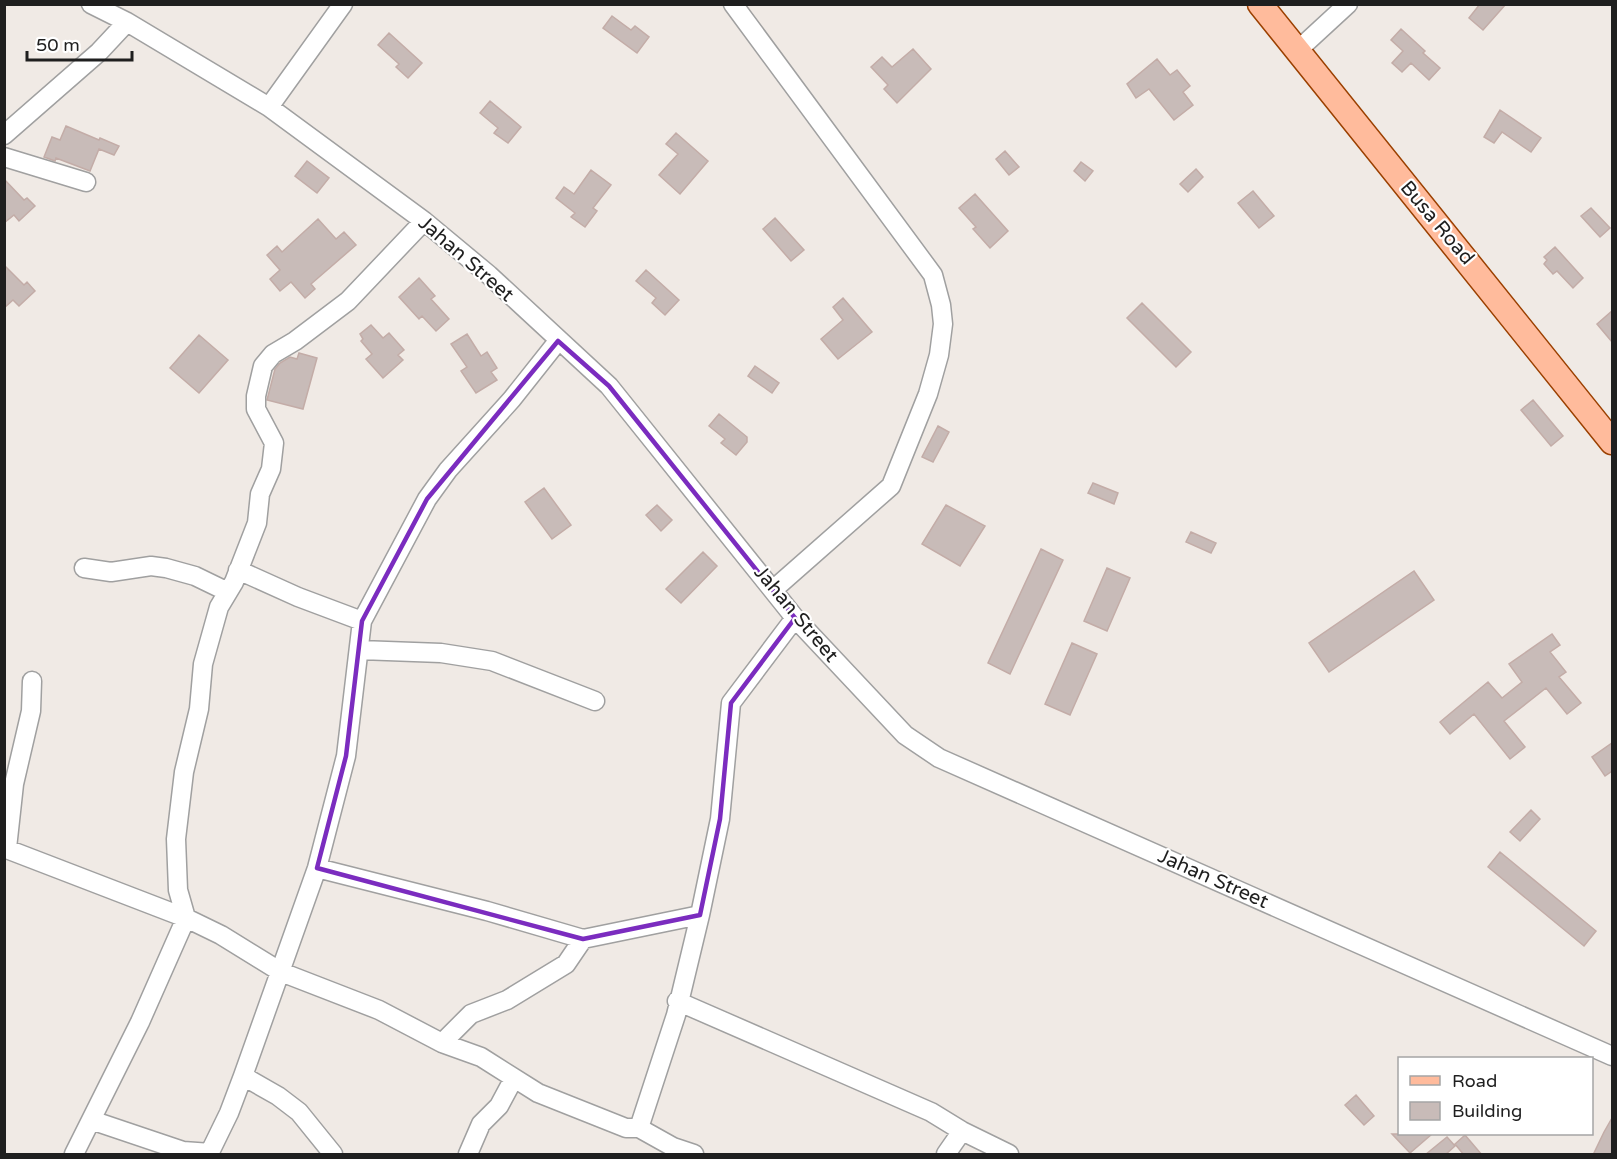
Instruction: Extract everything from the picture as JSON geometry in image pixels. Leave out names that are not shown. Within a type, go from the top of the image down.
[{"type":"main road","name":"Busa Road","points":[[1260,4],[1612,442]]},
{"type":"street","name":"Jahan Street","points":[[91,4],[127,22],[269,108],[424,221],[489,275],[609,386],[795,618],[905,735],[939,758],[1612,1056]]},
{"type":"street","points":[[269,108],[343,4]]},
{"type":"street","points":[[733,4],[933,276],[941,305],[943,324],[939,355],[928,394],[891,486],[774,589]]},
{"type":"street","points":[[1298,50],[1348,4]]},
{"type":"street","points":[[4,135],[99,52],[127,22]]},
{"type":"street","points":[[4,157],[86,182]]},
{"type":"street","points":[[74,1155],[140,1022],[186,918],[178,890],[176,839],[184,772],[199,709],[203,664],[219,607],[238,570],[257,523],[260,494],[270,469],[274,443],[256,409],[256,396],[263,366],[273,354],[295,341],[348,301],[424,221]]},
{"type":"street","points":[[91,1120],[183,1151],[210,1154],[243,1076],[317,868],[346,756],[362,621],[427,499],[448,470],[512,399],[558,341]]},
{"type":"street","points":[[84,568],[111,572],[151,566],[166,568],[195,576],[228,592]]},
{"type":"street","points":[[238,570],[362,621]]},
{"type":"street","points":[[639,1128],[675,1015],[700,915],[720,819],[731,703],[795,618]]},
{"type":"street","points":[[360,650],[441,653],[492,661],[595,701]]},
{"type":"street","points":[[32,681],[31,711],[15,784],[6,848],[186,918],[221,935],[281,972],[379,1010],[442,1043],[481,1057],[538,1093],[626,1128],[639,1128],[673,1147],[694,1155]]},
{"type":"street","points":[[317,868],[487,911],[584,939],[700,915]]},
{"type":"street","points":[[442,1043],[471,1014],[507,1000],[566,964],[584,939]]},
{"type":"street","points":[[677,1001],[931,1112],[1009,1155]]},
{"type":"street","points":[[243,1076],[278,1096],[299,1112],[333,1155]]},
{"type":"street","points":[[468,1155],[482,1124],[500,1106],[514,1078]]},
{"type":"street","points":[[946,1155],[962,1131]]},
{"type":"highlighted area","points":[[558,341],[609,386],[795,618],[731,703],[720,819],[700,915],[583,939],[317,868],[346,756],[362,621],[427,499]]},
{"type":"building","points":[[1480,4],[1506,4],[1483,30],[1469,18]]},
{"type":"building","points":[[612,16],[631,30],[635,26],[649,37],[637,53],[603,28]]},
{"type":"building","points":[[1401,29],[1440,68],[1429,80],[1411,63],[1402,72],[1392,63],[1403,51],[1391,40]]},
{"type":"building","points":[[389,33],[422,63],[408,78],[396,67],[399,64],[378,45]]},
{"type":"building","points":[[913,49],[931,69],[897,103],[884,89],[888,85],[871,67],[882,57],[892,67]]},
{"type":"building","points":[[1157,59],[1170,75],[1177,70],[1190,86],[1183,92],[1193,105],[1174,120],[1149,89],[1136,98],[1127,84]]},
{"type":"building","points":[[490,101],[521,127],[508,143],[494,133],[498,128],[480,113]]},
{"type":"building","points":[[1500,110],[1541,138],[1531,152],[1502,132],[1494,143],[1484,137]]},
{"type":"building","points":[[66,126],[119,146],[114,155],[99,149],[90,171],[56,158],[55,161],[44,157],[52,137],[60,140]]},
{"type":"building","points":[[676,133],[708,161],[680,194],[659,175],[678,154],[666,144]]},
{"type":"building","points":[[1005,151],[1019,167],[1009,175],[996,159]]},
{"type":"building","points":[[307,161],[329,178],[317,193],[295,176]]},
{"type":"building","points":[[1081,162],[1093,171],[1085,181],[1074,171]]},
{"type":"building","points":[[1196,169],[1203,177],[1188,192],[1180,184]]},
{"type":"building","points":[[591,170],[611,185],[593,208],[597,211],[585,227],[571,217],[575,213],[556,198],[564,187],[574,194]]},
{"type":"building","points":[[4,179],[24,200],[27,198],[35,206],[19,221],[14,215],[4,223]]},
{"type":"building","points":[[1253,191],[1274,216],[1259,228],[1238,203]]},
{"type":"building","points":[[975,194],[1008,231],[990,248],[959,208]]},
{"type":"building","points":[[1591,208],[1610,228],[1600,237],[1581,216]]},
{"type":"building","points":[[775,218],[804,250],[791,261],[763,229]]},
{"type":"building","points":[[318,219],[336,239],[344,232],[356,245],[311,284],[315,289],[305,298],[291,282],[280,291],[270,279],[280,270],[267,255],[277,246],[282,252]]},
{"type":"building","points":[[1555,247],[1583,278],[1573,288],[1557,271],[1553,274],[1544,264],[1547,260],[1544,257]]},
{"type":"building","points":[[4,265],[24,285],[27,282],[35,291],[19,306],[13,300],[4,308]]},
{"type":"building","points":[[646,270],[679,300],[665,315],[652,303],[656,298],[636,281]]},
{"type":"building","points":[[419,278],[435,296],[431,299],[449,319],[436,331],[422,316],[419,319],[399,297]]},
{"type":"building","points":[[843,298],[872,332],[838,359],[821,339],[843,320],[833,307]]},
{"type":"building","points":[[1142,303],[1191,352],[1176,367],[1127,318]]},
{"type":"building","points":[[1612,311],[1612,342],[1597,324]]},
{"type":"building","points":[[371,325],[383,338],[389,333],[404,350],[398,355],[403,360],[383,378],[366,359],[372,354],[361,341],[363,339],[360,334]]},
{"type":"building","points":[[467,334],[481,356],[487,352],[497,368],[491,372],[497,380],[476,393],[461,371],[467,367],[451,344]]},
{"type":"building","points":[[199,335],[228,360],[199,393],[170,368]]},
{"type":"building","points":[[299,353],[317,358],[303,409],[267,400],[275,369],[290,357],[297,359]]},
{"type":"building","points":[[755,366],[779,383],[772,393],[748,376]]},
{"type":"building","points":[[1533,400],[1563,436],[1551,446],[1521,410]]},
{"type":"building","points":[[719,414],[747,437],[747,442],[736,455],[721,443],[725,439],[709,426]]},
{"type":"building","points":[[938,426],[949,432],[933,462],[922,457]]},
{"type":"building","points":[[1093,483],[1118,493],[1114,504],[1088,493]]},
{"type":"building","points":[[544,488],[571,525],[552,539],[525,502]]},
{"type":"building","points":[[657,505],[672,520],[661,531],[646,515]]},
{"type":"building","points":[[946,505],[985,526],[960,566],[922,544]]},
{"type":"building","points":[[1191,532],[1216,543],[1211,553],[1186,542]]},
{"type":"building","points":[[1041,549],[1063,560],[1010,674],[988,663]]},
{"type":"building","points":[[703,552],[717,566],[681,603],[666,589]]},
{"type":"building","points":[[1107,568],[1130,578],[1107,631],[1084,621]]},
{"type":"building","points":[[1414,571],[1434,600],[1329,672],[1309,643]]},
{"type":"building","points":[[1552,634],[1560,645],[1550,652],[1566,672],[1559,677],[1581,703],[1567,714],[1546,688],[1504,721],[1525,747],[1510,759],[1474,714],[1450,734],[1440,722],[1488,682],[1502,698],[1522,682],[1509,664]]},
{"type":"building","points":[[1072,643],[1097,654],[1070,715],[1045,704]]},
{"type":"building","points":[[1612,743],[1612,771],[1605,776],[1592,757]]},
{"type":"building","points":[[1531,810],[1540,819],[1520,841],[1510,832]]},
{"type":"building","points":[[1500,852],[1596,931],[1584,946],[1488,867]]},
{"type":"building","points":[[1356,1095],[1374,1116],[1364,1125],[1345,1105]]},
{"type":"building","points":[[1612,1118],[1612,1155],[1593,1155],[1604,1132]]},
{"type":"building","points":[[1392,1134],[1431,1135],[1410,1153]]},
{"type":"building","points":[[1465,1135],[1482,1155],[1464,1155],[1455,1144]]},
{"type":"building","points":[[1447,1137],[1455,1146],[1445,1155],[1425,1155]]}]
